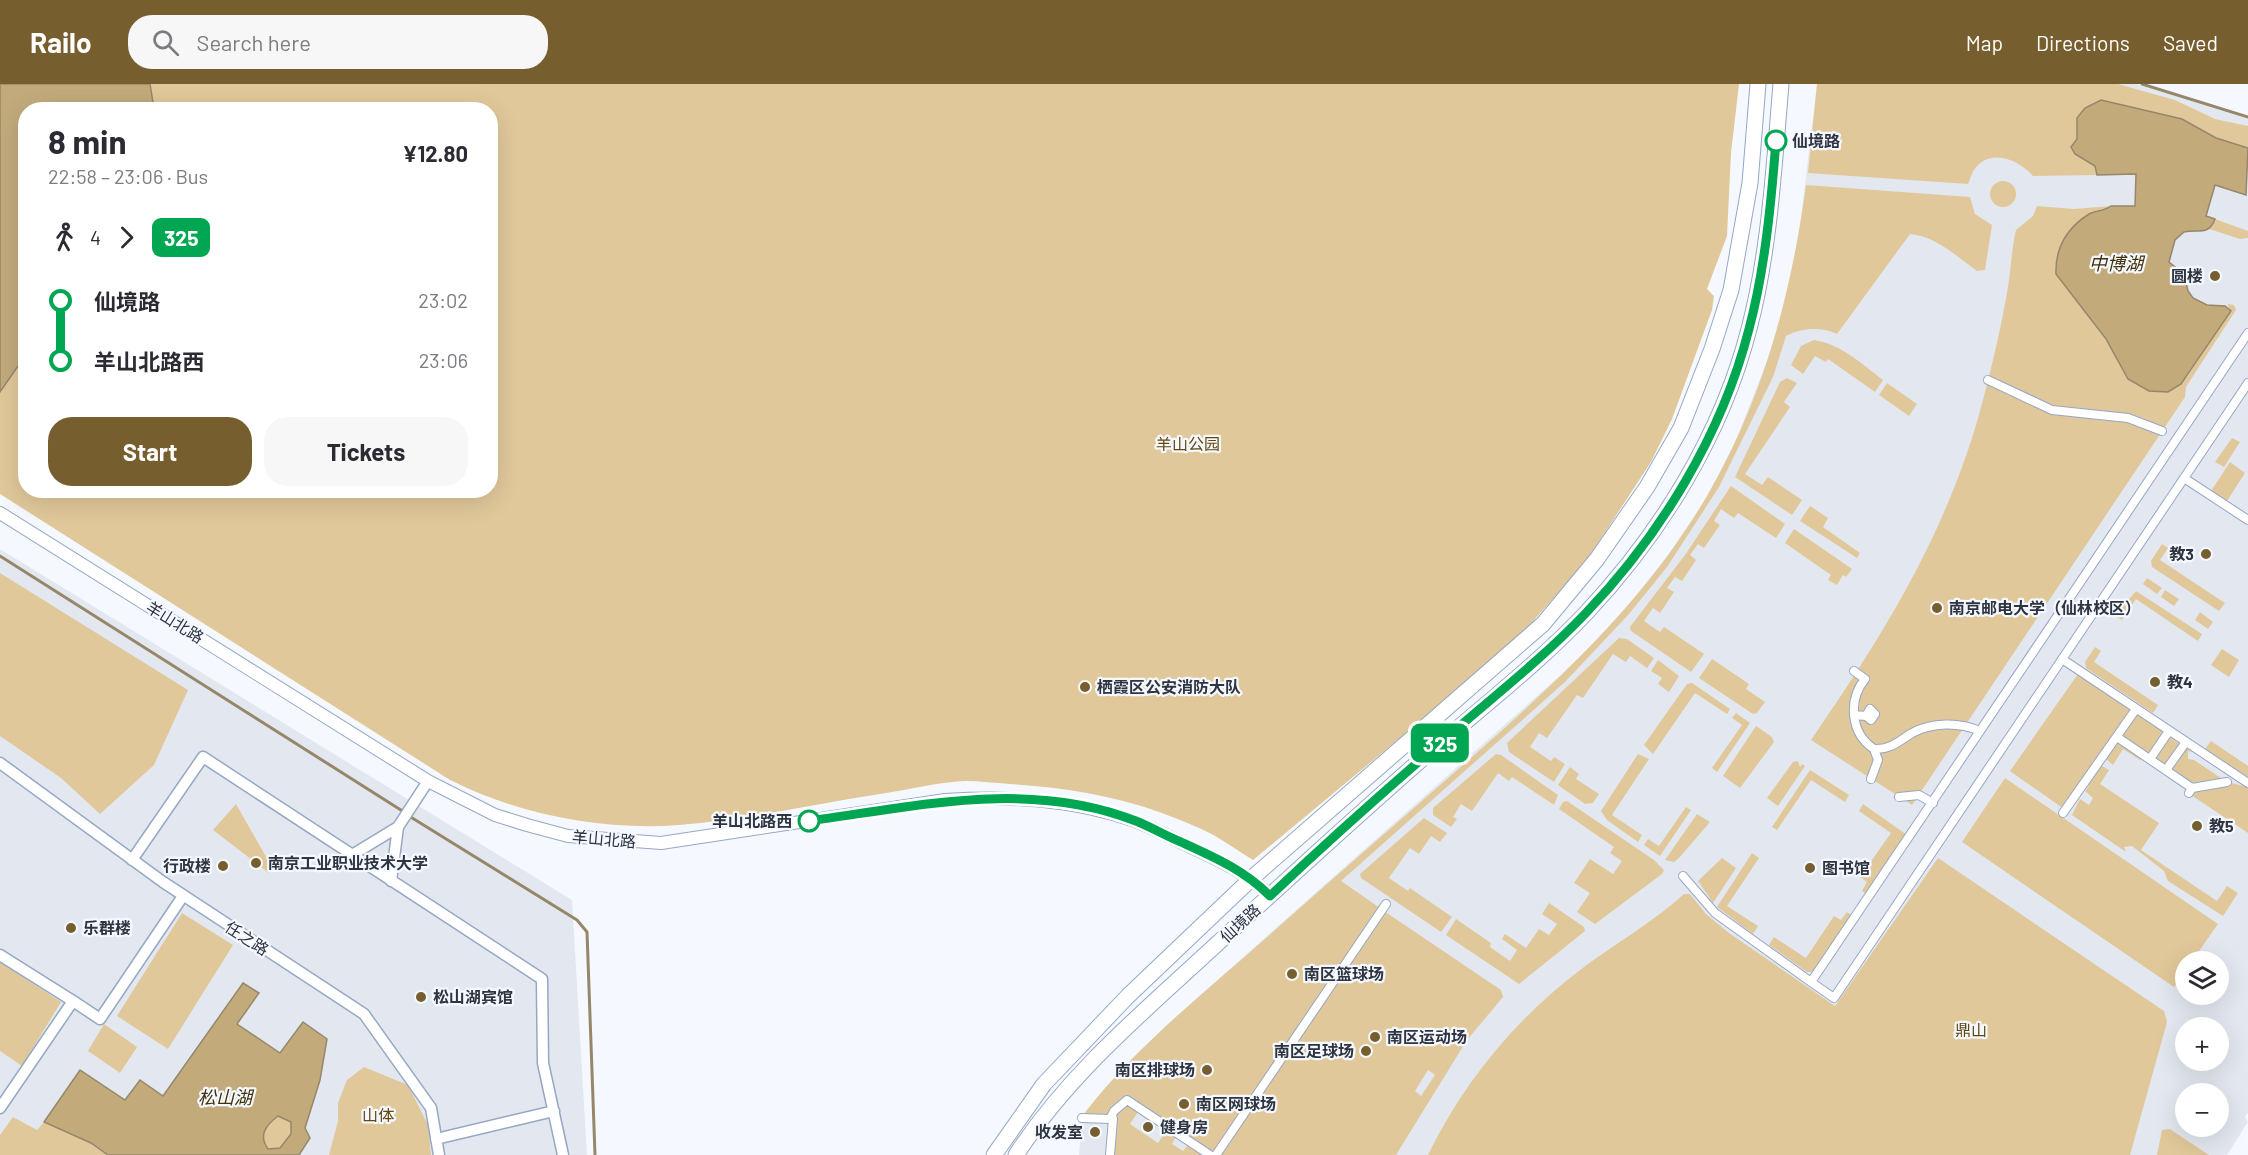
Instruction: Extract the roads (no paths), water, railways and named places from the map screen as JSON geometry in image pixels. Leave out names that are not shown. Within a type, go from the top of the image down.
[{"type":"main road","name":"仙境路","points":[[994,1155],[1044,1084],[1085,1039],[1252,878],[1543,624],[1597,559],[1647,487],[1681,428],[1694,398],[1731,290],[1750,183],[1758,84]]},
{"type":"main road","name":"仙境路","points":[[1016,1155],[1041,1118],[1104,1048],[1586,613],[1621,573],[1676,495],[1713,428],[1749,330],[1773,178],[1781,84]]},
{"type":"street","points":[[1811,982],[2248,333]]},
{"type":"street","points":[[1988,380],[2052,410],[2128,418],[2162,431]]},
{"type":"street","points":[[1683,876],[1715,913],[1834,998],[2248,383]]},
{"type":"street","points":[[2184,478],[2248,520]]},
{"type":"street","name":"羊山北路","points":[[0,513],[428,781],[495,815],[527,825],[592,839],[661,843],[945,800],[991,797],[1041,800],[1096,810],[1135,821],[1252,878],[1270,896]]},
{"type":"street","points":[[2062,659],[2248,783]]},
{"type":"street","points":[[1854,671],[1865,680],[1854,699],[1857,728],[1874,749],[1878,760],[1871,779]]},
{"type":"street","points":[[2063,813],[2136,709]]},
{"type":"street","points":[[1854,715],[1866,716]]},
{"type":"street","points":[[1874,749],[1889,747],[1922,729],[1957,724],[1980,731]]},
{"type":"street","points":[[2150,759],[2169,730]]},
{"type":"street","points":[[2117,737],[2166,770],[2190,791],[2227,782]]},
{"type":"street","points":[[2166,770],[2186,742]]},
{"type":"street","points":[[132,860],[203,757],[542,978],[543,1063],[563,1155]]},
{"type":"street","name":"任之路","points":[[0,763],[183,896],[364,1014],[431,1108],[439,1155]]},
{"type":"street","points":[[352,855],[398,827],[428,781]]},
{"type":"street","points":[[1899,797],[1919,795],[1933,803]]},
{"type":"street","points":[[391,881],[398,827]]},
{"type":"street","points":[[0,955],[100,1019],[183,896]]},
{"type":"street","points":[[1216,1155],[1386,904]]},
{"type":"street","points":[[0,1108],[73,1001]]},
{"type":"street","points":[[1110,1119],[1114,1110],[1127,1100],[1210,1155]]},
{"type":"street","points":[[436,1139],[554,1111]]},
{"type":"street","points":[[1082,1118],[1113,1119],[1110,1155]]},
{"type":"water","points":[[0,84],[150,84],[153,102],[18,102],[18,366],[0,392]]},
{"type":"water","name":"中博湖","points":[[2101,100],[2182,119],[2216,138],[2248,148],[2246,195],[2215,185],[2206,216],[2215,219],[2213,224],[2206,230],[2184,232],[2175,240],[2169,262],[2184,274],[2188,291],[2193,298],[2207,305],[2225,306],[2231,311],[2181,384],[2168,392],[2149,391],[2128,379],[2106,339],[2056,274],[2060,247],[2074,225],[2092,213],[2111,206],[2135,206],[2136,174],[2097,175],[2095,166],[2075,154],[2071,147],[2077,139],[2077,118],[2085,108]]},
{"type":"water","name":"松山湖","points":[[243,983],[259,993],[237,1024],[280,1053],[303,1022],[327,1039],[320,1080],[305,1128],[310,1138],[299,1155],[108,1155],[91,1143],[44,1122],[80,1070],[125,1100],[140,1080],[163,1096]],"holes":[[[278,1116],[291,1122],[291,1134],[280,1148],[268,1149],[264,1135],[270,1123]]]},
{"type":"waterway","points":[[2142,84],[2248,117]]},
{"type":"waterway","points":[[0,556],[404,812]]},
{"type":"waterway","points":[[409,816],[577,920],[587,932],[595,1155]]},
{"type":"place","name":"仙境路","points":[[1776,141]]},
{"type":"place","name":"圆楼","points":[[2215,276]]},
{"type":"place","name":"教3","points":[[2206,554]]},
{"type":"place","name":"南京邮电大学（仙林校区）","points":[[1937,608]]},
{"type":"place","name":"教4","points":[[2155,682]]},
{"type":"place","name":"栖霞区公安消防大队","points":[[1085,687]]},
{"type":"place","name":"羊山北路西","points":[[809,821]]},
{"type":"place","name":"教5","points":[[2197,826]]},
{"type":"place","name":"南京工业职业技术大学","points":[[256,863]]},
{"type":"place","name":"行政楼","points":[[223,866]]},
{"type":"place","name":"图书馆","points":[[1810,868]]},
{"type":"place","name":"乐群楼","points":[[71,928]]},
{"type":"place","name":"南区篮球场","points":[[1292,974]]},
{"type":"place","name":"松山湖宾馆","points":[[421,997]]},
{"type":"place","name":"南区运动场","points":[[1375,1037]]},
{"type":"place","name":"南区足球场","points":[[1366,1051]]},
{"type":"place","name":"南区排球场","points":[[1207,1070]]},
{"type":"place","name":"南区网球场","points":[[1184,1104]]},
{"type":"place","name":"健身房","points":[[1148,1127]]},
{"type":"place","name":"收发室","points":[[1095,1132]]},
{"type":"park label","name":"羊山公园","points":[[1188,444]]},
{"type":"park label","name":"鼎山","points":[[1971,1030]]},
{"type":"park label","name":"山体","points":[[378,1115]]}]
